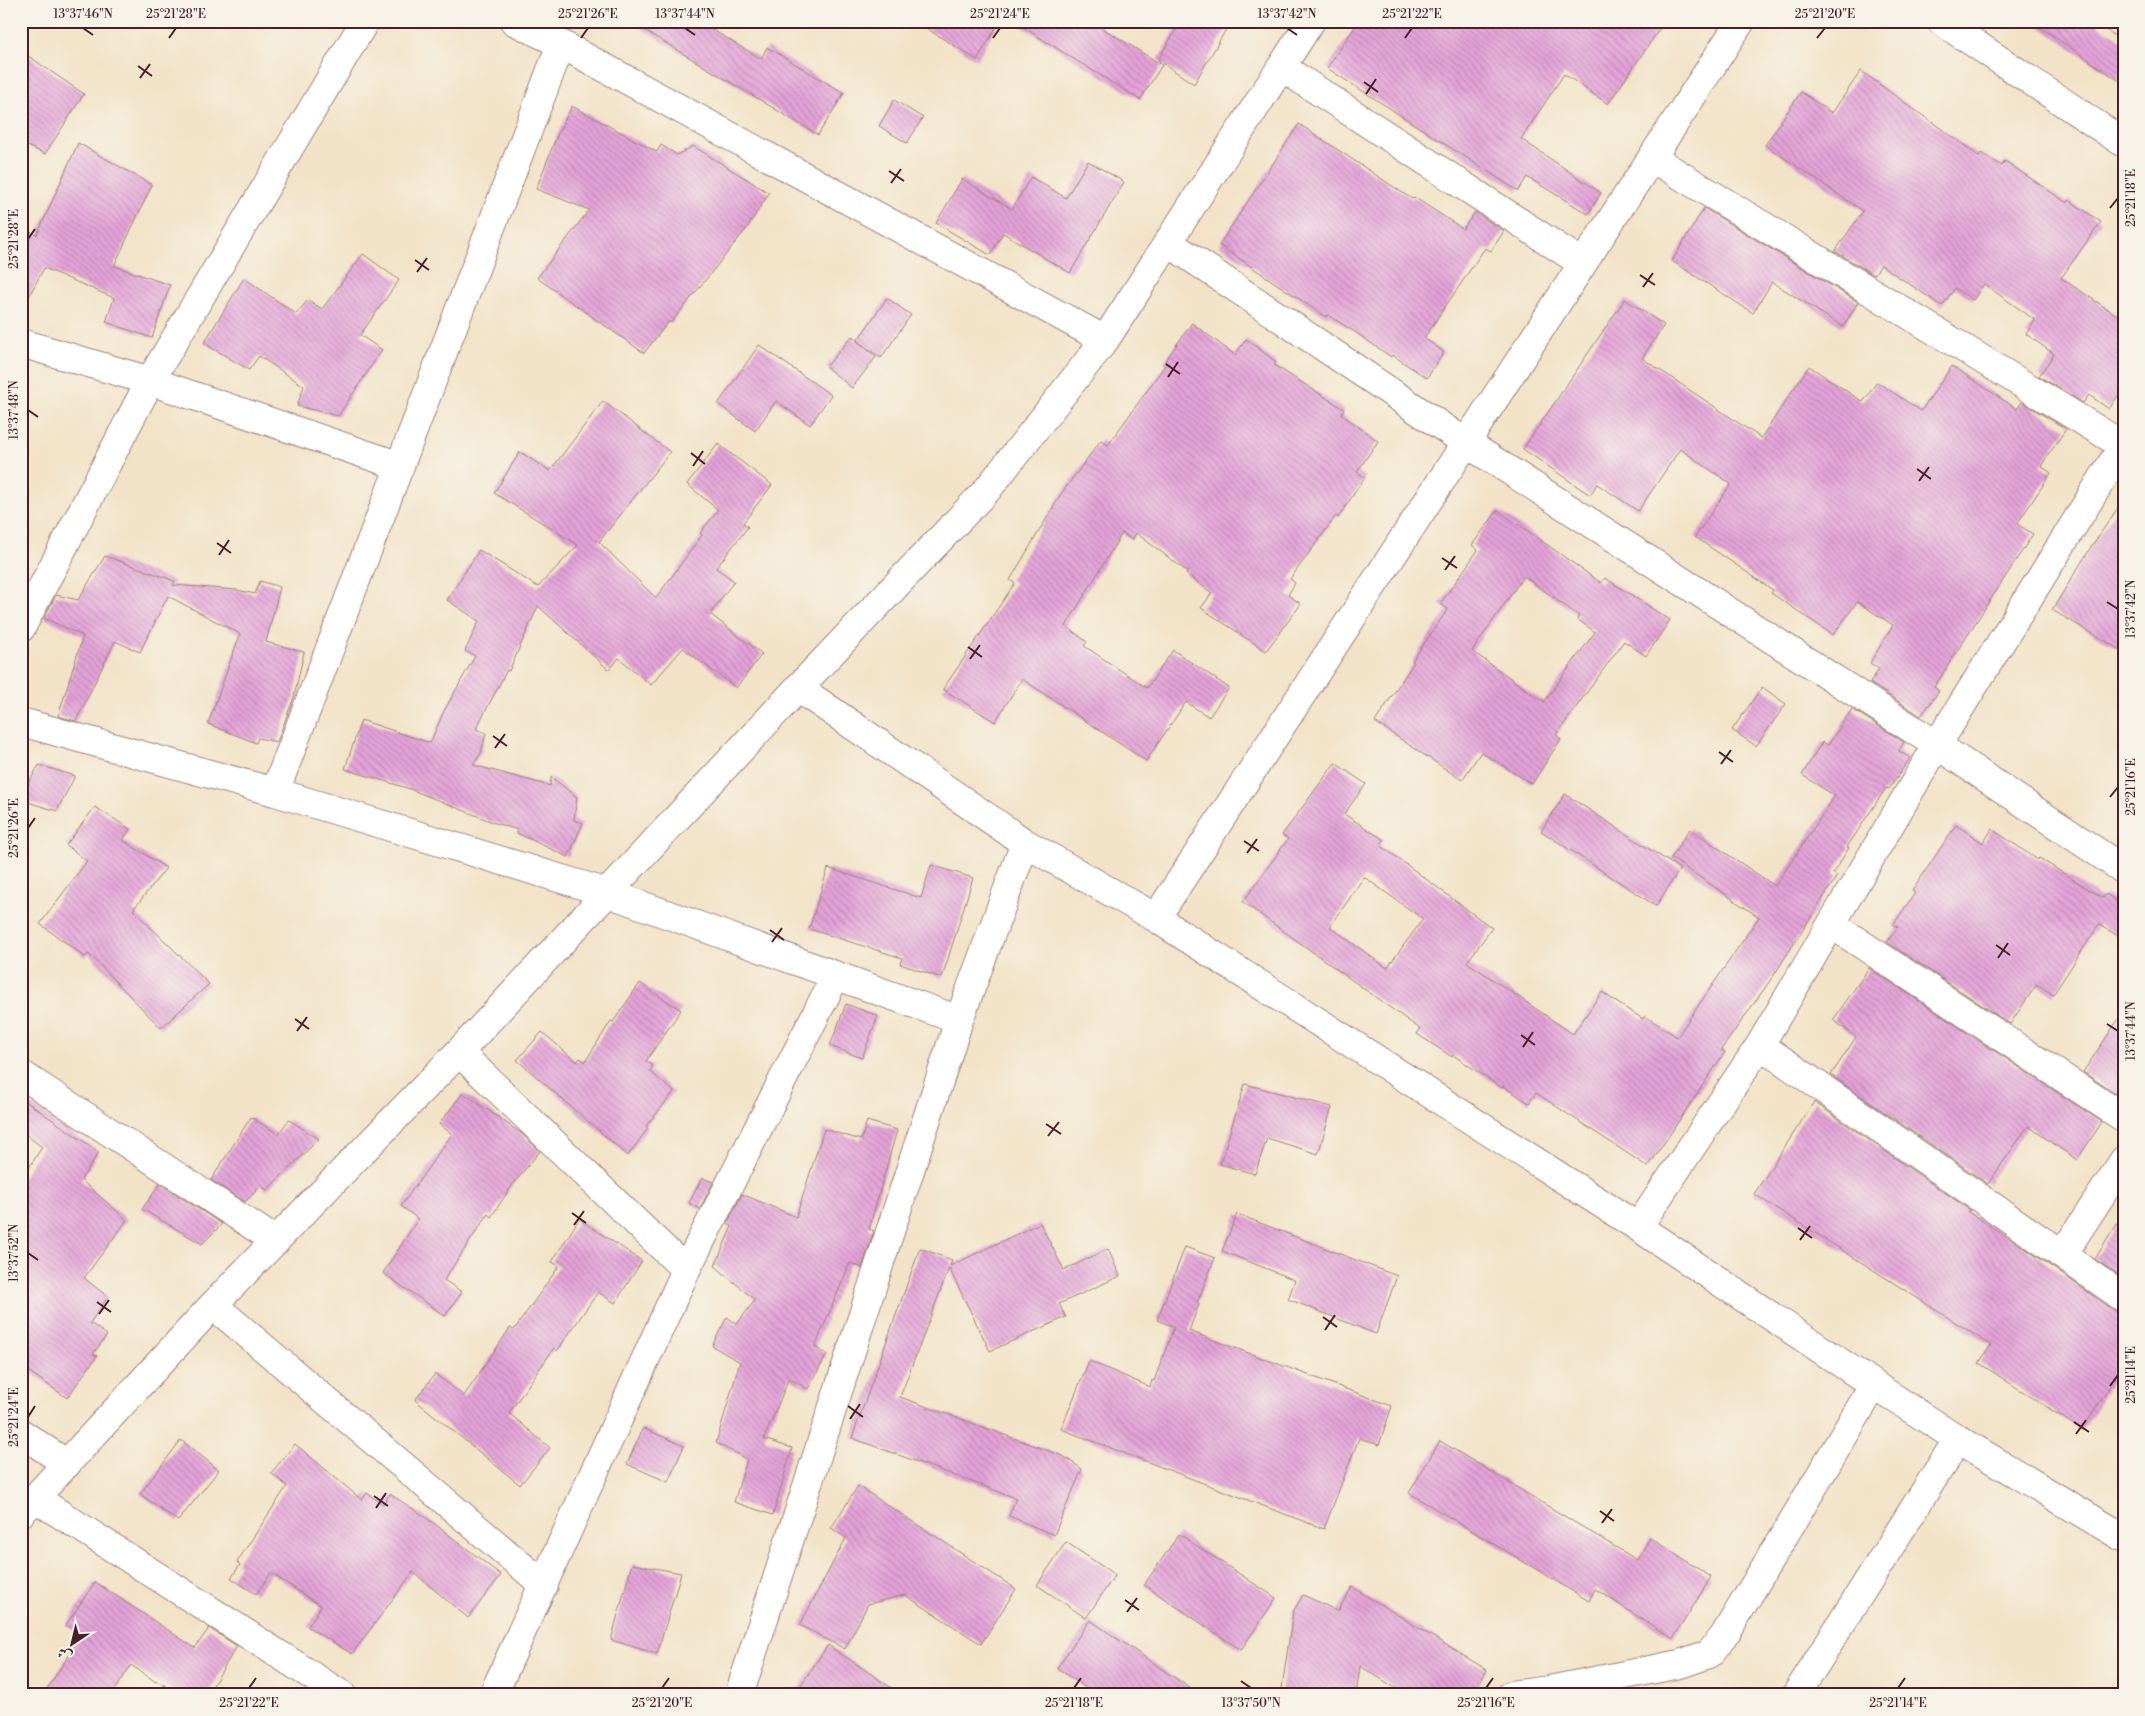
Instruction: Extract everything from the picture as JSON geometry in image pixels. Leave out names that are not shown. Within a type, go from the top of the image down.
[{"type":"street","points":[[21,628],[150,381],[365,21]]},
{"type":"street","points":[[514,21],[561,44],[1105,340]]},
{"type":"street","points":[[342,1695],[28,1506],[213,1305],[459,1052],[798,688],[987,490],[1105,340],[1312,21]]},
{"type":"street","points":[[1156,918],[1741,21]]},
{"type":"street","points":[[1941,21],[2124,143]]},
{"type":"street","points":[[275,792],[561,44]]},
{"type":"street","points":[[1283,68],[1582,263]]},
{"type":"street","points":[[1638,1227],[1760,1045],[1937,745],[2123,445],[1652,158]]},
{"type":"street","points":[[1169,243],[1465,442],[1937,745],[2124,870]]},
{"type":"street","points":[[21,343],[150,381],[400,466]]},
{"type":"street","points":[[798,688],[1025,843],[1156,918],[1638,1227],[1958,1439],[2124,1538]]},
{"type":"street","points":[[21,722],[275,792],[608,893],[835,977],[959,1020]]},
{"type":"street","points":[[738,1695],[959,1020],[1025,843]]},
{"type":"street","points":[[1831,924],[2124,1118]]},
{"type":"street","points":[[493,1695],[686,1270],[835,977]]},
{"type":"street","points":[[1760,1045],[2124,1298]]},
{"type":"street","points":[[459,1052],[686,1270]]},
{"type":"street","points":[[21,1074],[276,1241]]},
{"type":"street","points":[[2062,1255],[2124,1160]]},
{"type":"street","points":[[213,1305],[544,1585]]},
{"type":"street","points":[[1511,1695],[1549,1690],[1680,1664],[1709,1654],[1724,1636],[1874,1385]]},
{"type":"street","points":[[21,1433],[67,1464]]},
{"type":"street","points":[[1796,1695],[1958,1439]]},
{"type":"building","points":[[629,21],[698,21],[761,59],[767,47],[844,93],[818,135]]},
{"type":"building","points":[[915,21],[1000,21],[977,60]]},
{"type":"building","points":[[1013,21],[1091,21],[1162,65],[1140,100]]},
{"type":"building","points":[[1181,21],[1231,21],[1194,84],[1158,60]]},
{"type":"building","points":[[1359,21],[1665,21],[1608,104],[1564,74],[1521,139],[1601,193],[1588,214],[1527,177],[1518,191],[1327,68]]},
{"type":"building","points":[[2031,21],[2093,21],[2124,42],[2124,84]]},
{"type":"building","points":[[21,51],[84,94],[45,154],[21,143]]},
{"type":"building","points":[[1861,71],[1979,156],[1981,153],[2002,166],[2005,161],[2067,203],[2069,200],[2101,222],[2061,278],[2124,320],[2124,387],[2109,409],[2089,395],[2083,403],[2039,376],[2054,354],[2026,334],[2035,320],[1984,284],[1973,300],[1955,288],[1942,306],[1881,265],[1874,275],[1835,251],[1863,211],[1765,145],[1801,92],[1832,113]]},
{"type":"building","points":[[894,100],[923,118],[907,143],[879,126]]},
{"type":"building","points":[[572,106],[657,152],[661,145],[677,155],[693,146],[769,193],[747,228],[671,323],[669,321],[644,353],[537,278],[589,210],[536,189],[558,133]]},
{"type":"building","points":[[1299,124],[1412,199],[1414,197],[1463,229],[1475,212],[1504,231],[1491,251],[1485,248],[1424,338],[1444,352],[1427,378],[1392,355],[1391,357],[1328,315],[1326,317],[1219,245]]},
{"type":"building","points":[[78,143],[152,185],[114,266],[170,285],[152,338],[106,322],[114,298],[44,268],[21,311],[21,228],[37,235]]},
{"type":"building","points":[[1088,161],[1124,182],[1070,273],[1003,233],[990,255],[936,223],[962,179],[1012,209],[1031,177],[1066,198]]},
{"type":"building","points":[[1704,208],[1858,302],[1843,327],[1772,282],[1753,313],[1672,261]]},
{"type":"building","points":[[363,254],[399,280],[360,335],[382,350],[338,416],[297,406],[304,386],[259,356],[249,370],[204,343],[244,278],[296,314],[308,300],[322,309]]},
{"type":"building","points":[[887,298],[911,315],[881,358],[857,341]]},
{"type":"building","points":[[1625,299],[1664,325],[1642,358],[1761,438],[1809,366],[1863,402],[1877,382],[1921,411],[1952,366],[2017,409],[2022,402],[2066,429],[2041,466],[2051,473],[2017,524],[2033,534],[1934,687],[1939,691],[1921,716],[1870,683],[1879,669],[1870,663],[1893,625],[1857,602],[1833,635],[1771,593],[1773,590],[1695,537],[1731,484],[1680,449],[1638,511],[1597,484],[1590,495],[1523,449]]},
{"type":"building","points":[[1192,323],[1235,355],[1246,339],[1276,362],[1274,365],[1344,409],[1341,414],[1378,441],[1357,472],[1365,477],[1338,518],[1336,516],[1290,579],[1295,583],[1288,595],[1301,604],[1266,651],[1201,608],[1212,593],[1186,574],[1188,572],[1136,533],[1132,540],[1122,533],[1066,626],[1087,642],[1084,646],[1147,688],[1173,650],[1229,688],[1209,717],[1186,702],[1146,761],[1022,679],[995,722],[943,689],[1015,583],[1010,580],[1061,494],[1101,440],[1108,445],[1166,364],[1164,362]]},
{"type":"building","points":[[852,336],[876,357],[852,388],[826,367]]},
{"type":"building","points":[[759,345],[831,395],[810,425],[776,401],[755,431],[718,404]]},
{"type":"building","points":[[603,401],[670,452],[599,542],[656,598],[718,510],[687,484],[718,444],[772,485],[743,523],[748,527],[716,568],[734,581],[710,614],[762,654],[736,688],[683,648],[651,685],[619,658],[609,670],[538,606],[509,671],[507,670],[476,729],[486,733],[481,753],[473,765],[550,786],[551,777],[577,797],[574,820],[583,823],[568,857],[517,833],[518,830],[495,823],[410,789],[345,769],[361,720],[430,743],[444,711],[475,656],[465,651],[479,621],[447,600],[479,550],[538,587],[578,545],[494,493],[520,452],[550,471]]},
{"type":"building","points":[[2124,499],[2124,652],[2052,610],[2091,547]]},
{"type":"building","points":[[1498,510],[1601,583],[1605,578],[1670,620],[1646,656],[1624,641],[1556,735],[1561,739],[1532,784],[1481,752],[1462,780],[1375,722],[1414,662],[1412,661],[1448,609],[1440,604],[1478,550],[1472,545]],"holes":[[[1524,576],[1579,616],[1577,619],[1595,632],[1544,702],[1472,651]]]},
{"type":"building","points":[[105,556],[175,581],[173,585],[237,590],[255,594],[260,581],[280,587],[266,642],[304,652],[294,697],[277,742],[258,738],[256,743],[208,724],[240,634],[168,596],[140,652],[115,641],[76,721],[58,716],[83,636],[44,618],[56,595],[78,600]]},
{"type":"building","points":[[1762,687],[1786,704],[1756,746],[1732,730]]},
{"type":"building","points":[[1852,709],[1904,742],[1899,751],[1910,758],[1889,789],[1886,788],[1847,847],[1849,848],[1833,873],[1837,876],[1774,975],[1721,1050],[1725,1052],[1648,1167],[1536,1093],[1529,1103],[1503,1086],[1502,1088],[1453,1055],[1452,1057],[1417,1034],[1420,1029],[1243,902],[1288,839],[1282,835],[1335,763],[1366,784],[1344,814],[1384,840],[1380,845],[1492,928],[1467,962],[1573,1034],[1602,992],[1643,1019],[1645,1016],[1677,1037],[1759,917],[1671,858],[1690,829],[1775,886],[1835,796],[1802,775],[1822,742],[1828,745]],"holes":[[[1364,877],[1423,919],[1387,968],[1330,927]]]},
{"type":"building","points":[[39,765],[75,776],[57,811],[21,800],[21,796]]},
{"type":"building","points":[[1565,794],[1680,869],[1656,906],[1541,831]]},
{"type":"building","points":[[95,807],[130,829],[123,840],[166,868],[133,910],[209,984],[161,1028],[89,954],[85,957],[40,924],[87,861],[66,845]]},
{"type":"building","points":[[1956,825],[1983,843],[1992,829],[2038,860],[2039,858],[2103,898],[2106,894],[2124,906],[2124,940],[2099,924],[2053,995],[2037,984],[2010,1024],[1887,942],[1898,927],[1893,925],[1915,893],[1912,891]]},
{"type":"building","points":[[931,865],[973,878],[942,978],[900,964],[902,958],[809,929],[828,868],[921,898]]},
{"type":"building","points":[[1869,968],[2102,1122],[2077,1160],[2028,1126],[1988,1184],[1831,1075],[1856,1037],[1833,1020]]},
{"type":"building","points":[[640,983],[681,1010],[646,1061],[653,1066],[650,1071],[674,1092],[646,1126],[648,1128],[628,1156],[517,1060],[542,1032],[577,1062],[580,1058],[585,1062],[611,1021],[613,1022]]},
{"type":"building","points":[[846,1004],[878,1016],[862,1058],[830,1046]]},
{"type":"building","points":[[2124,1011],[2124,1091],[2120,1097],[2083,1072]]},
{"type":"building","points":[[1245,1084],[1332,1107],[1318,1154],[1267,1138],[1255,1174],[1220,1164]]},
{"type":"building","points":[[463,1093],[521,1133],[540,1151],[511,1187],[491,1217],[488,1214],[444,1280],[462,1292],[445,1316],[383,1273],[418,1219],[401,1206],[452,1134],[439,1124]]},
{"type":"building","points":[[21,1098],[99,1152],[81,1180],[127,1220],[84,1278],[108,1297],[90,1323],[107,1335],[93,1354],[97,1356],[67,1398],[21,1366],[21,1181],[42,1147],[21,1131]]},
{"type":"building","points":[[1814,1102],[1970,1210],[1968,1212],[2019,1244],[2115,1311],[2124,1313],[2124,1364],[2082,1430],[1979,1363],[1991,1345],[1754,1194]]},
{"type":"building","points":[[251,1117],[278,1134],[289,1120],[319,1139],[267,1190],[261,1186],[245,1202],[211,1180]]},
{"type":"building","points":[[867,1121],[897,1130],[869,1229],[874,1231],[862,1268],[850,1263],[815,1347],[827,1354],[808,1389],[789,1378],[764,1439],[792,1448],[773,1515],[734,1502],[747,1459],[716,1443],[740,1362],[712,1346],[727,1317],[737,1324],[755,1300],[715,1266],[732,1226],[727,1224],[742,1194],[796,1217],[824,1129],[861,1140]]},
{"type":"building","points":[[702,1178],[713,1182],[700,1209],[689,1203]]},
{"type":"building","points":[[160,1184],[222,1224],[202,1244],[142,1209]]},
{"type":"building","points":[[2124,1213],[2124,1279],[2095,1259]]},
{"type":"building","points":[[1237,1214],[1397,1276],[1376,1334],[1288,1299],[1295,1280],[1222,1251]]},
{"type":"building","points":[[579,1219],[642,1261],[615,1303],[598,1292],[557,1351],[554,1348],[509,1413],[550,1448],[520,1485],[415,1400],[435,1374],[464,1396],[510,1328],[514,1330],[559,1266],[552,1262]]},
{"type":"building","points":[[1040,1223],[1064,1270],[1108,1249],[1120,1276],[1059,1304],[1066,1317],[990,1351],[949,1268],[900,1397],[1063,1456],[1082,1469],[1054,1535],[1009,1516],[1016,1498],[852,1438],[920,1248],[952,1260],[950,1266]]},
{"type":"building","points":[[1185,1247],[1215,1258],[1197,1303],[1199,1304],[1189,1331],[1392,1406],[1379,1445],[1359,1438],[1324,1529],[1061,1429],[1089,1361],[1150,1387],[1174,1327],[1157,1320]]},
{"type":"building","points":[[643,1428],[684,1446],[668,1482],[627,1464]]},
{"type":"building","points":[[181,1440],[219,1470],[178,1521],[140,1494]]},
{"type":"building","points":[[1440,1441],[1637,1560],[1650,1538],[1711,1577],[1673,1639],[1595,1589],[1589,1601],[1409,1493]]},
{"type":"building","points":[[295,1444],[362,1500],[367,1493],[383,1504],[390,1494],[427,1518],[501,1575],[468,1618],[413,1572],[352,1654],[308,1627],[321,1606],[271,1573],[256,1594],[231,1578],[240,1565],[237,1562],[287,1486],[271,1473]]},
{"type":"building","points":[[858,1486],[1016,1589],[981,1644],[905,1595],[868,1604],[845,1649],[800,1625],[846,1538],[831,1528]]},
{"type":"building","points":[[1179,1534],[1276,1598],[1241,1650],[1144,1585]]},
{"type":"building","points":[[1066,1542],[1115,1575],[1086,1618],[1037,1585]]},
{"type":"building","points":[[632,1564],[681,1573],[657,1654],[611,1640]]},
{"type":"building","points":[[95,1582],[195,1648],[209,1628],[237,1646],[207,1695],[180,1695],[131,1665],[112,1695],[43,1695],[82,1635],[66,1625]]},
{"type":"building","points":[[1352,1587],[1487,1670],[1472,1695],[1407,1695],[1360,1666],[1356,1695],[1281,1695],[1293,1612],[1303,1595],[1338,1611]]},
{"type":"building","points":[[1090,1620],[1200,1695],[1096,1695],[1057,1668]]},
{"type":"building","points":[[828,1645],[902,1695],[794,1695]]}]
